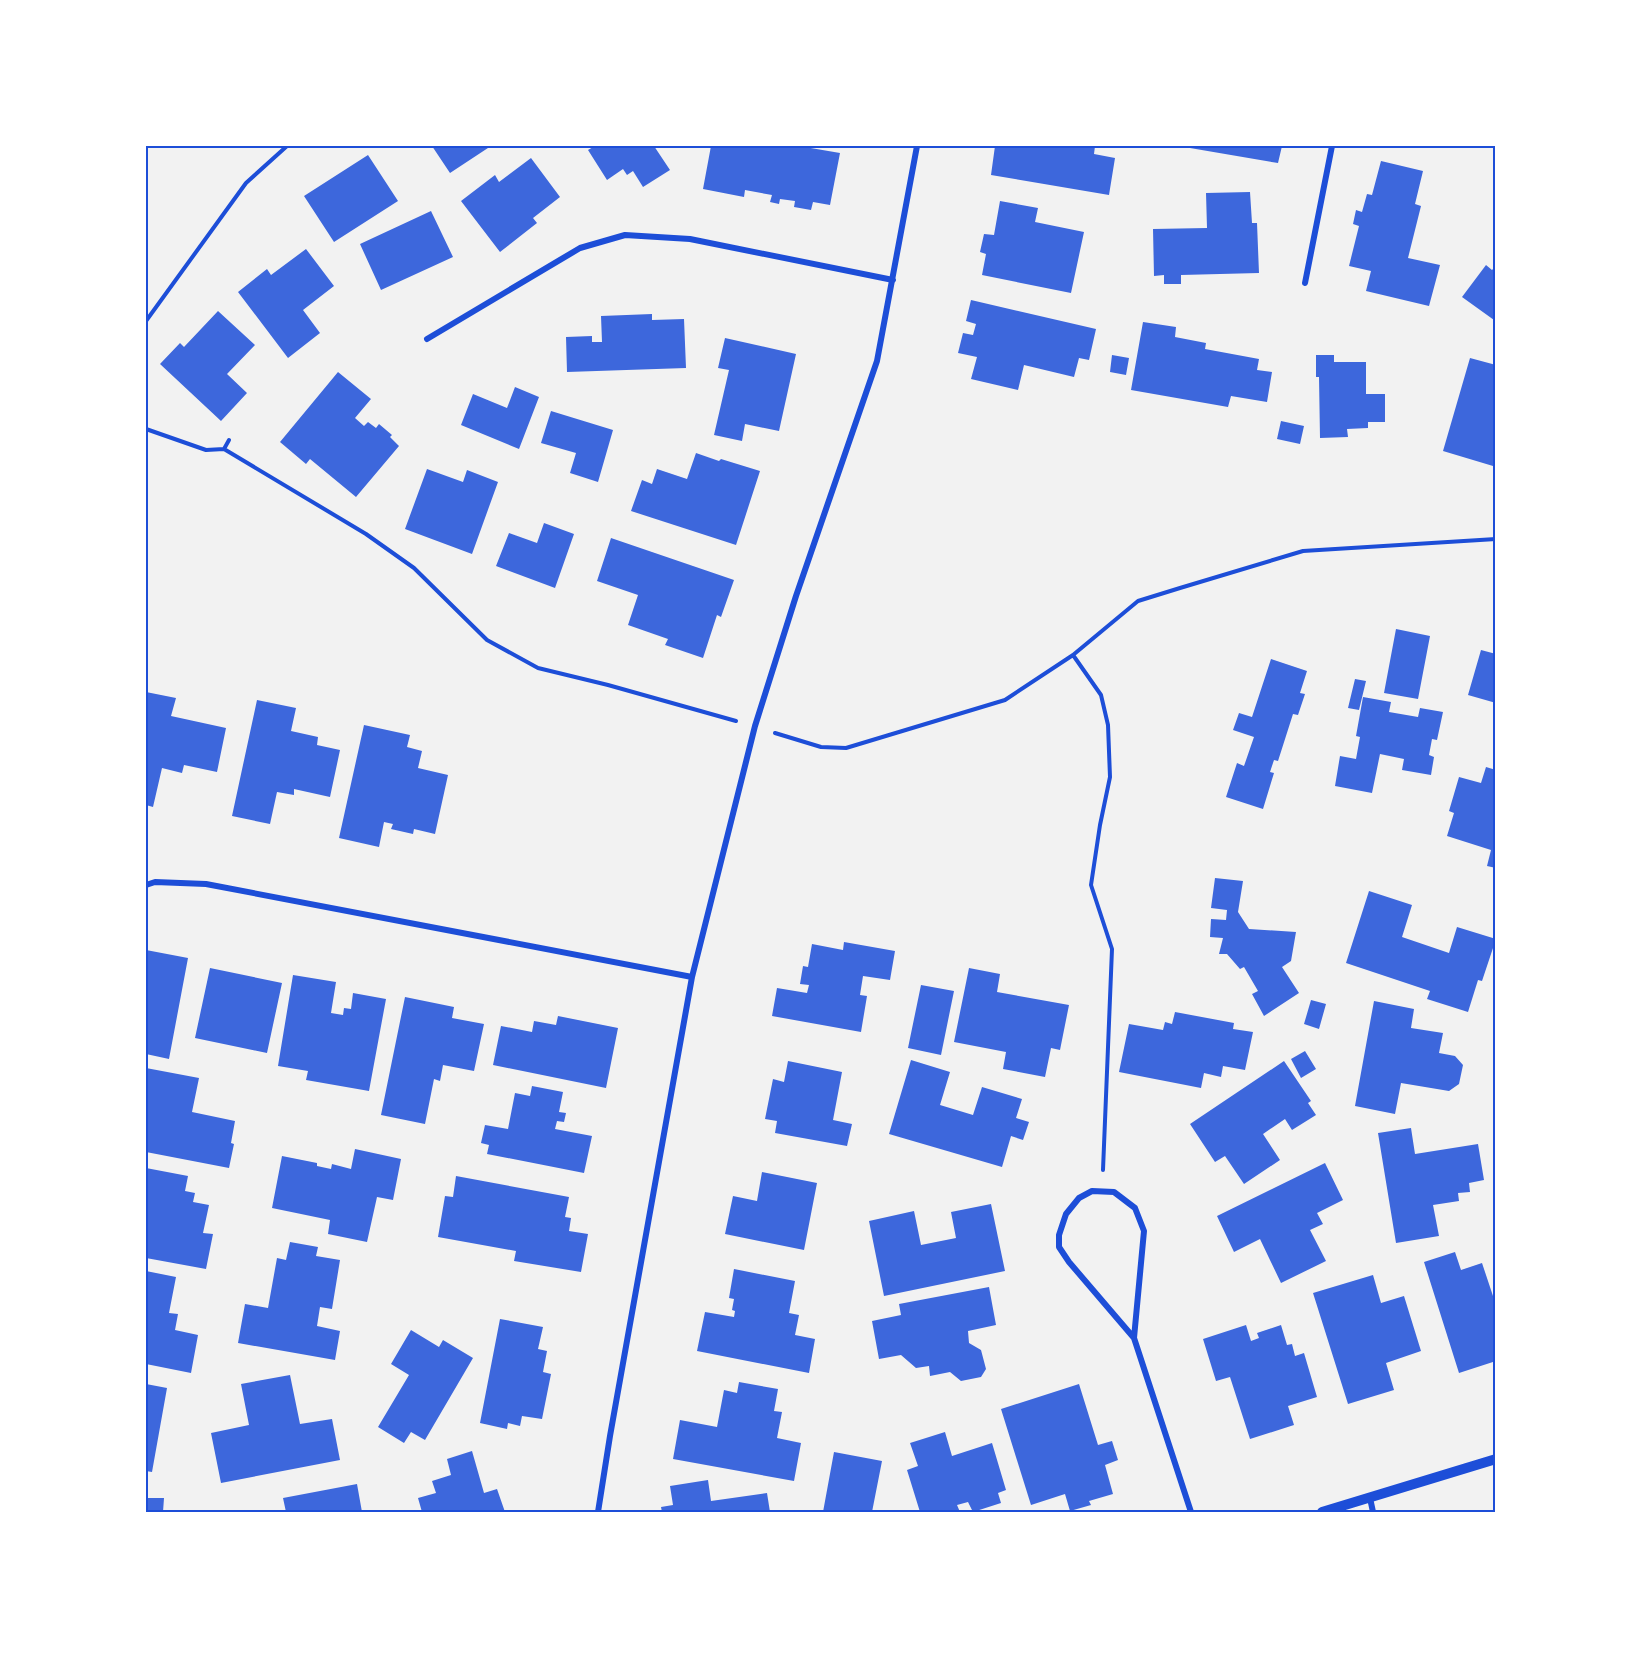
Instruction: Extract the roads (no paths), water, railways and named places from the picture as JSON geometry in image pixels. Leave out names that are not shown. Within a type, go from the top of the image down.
[{"type":"street","points":[[598,1512],[692,977],[755,726],[796,596],[877,361],[917,146]]},
{"type":"street","points":[[1305,283],[1332,146]]},
{"type":"street","points":[[427,339],[580,248],[625,235],[690,239],[893,279]]},
{"type":"street","points":[[146,885],[155,882],[206,884],[692,977]]},
{"type":"street","points":[[1134,1338],[1144,1231],[1135,1209],[1114,1192],[1092,1191],[1079,1198],[1066,1214],[1059,1235],[1059,1247],[1069,1263],[1134,1338],[1191,1512]]},
{"type":"street","points":[[1325,1512],[1496,1459]]},
{"type":"street","points":[[1370,1498],[1373,1512]]}]
